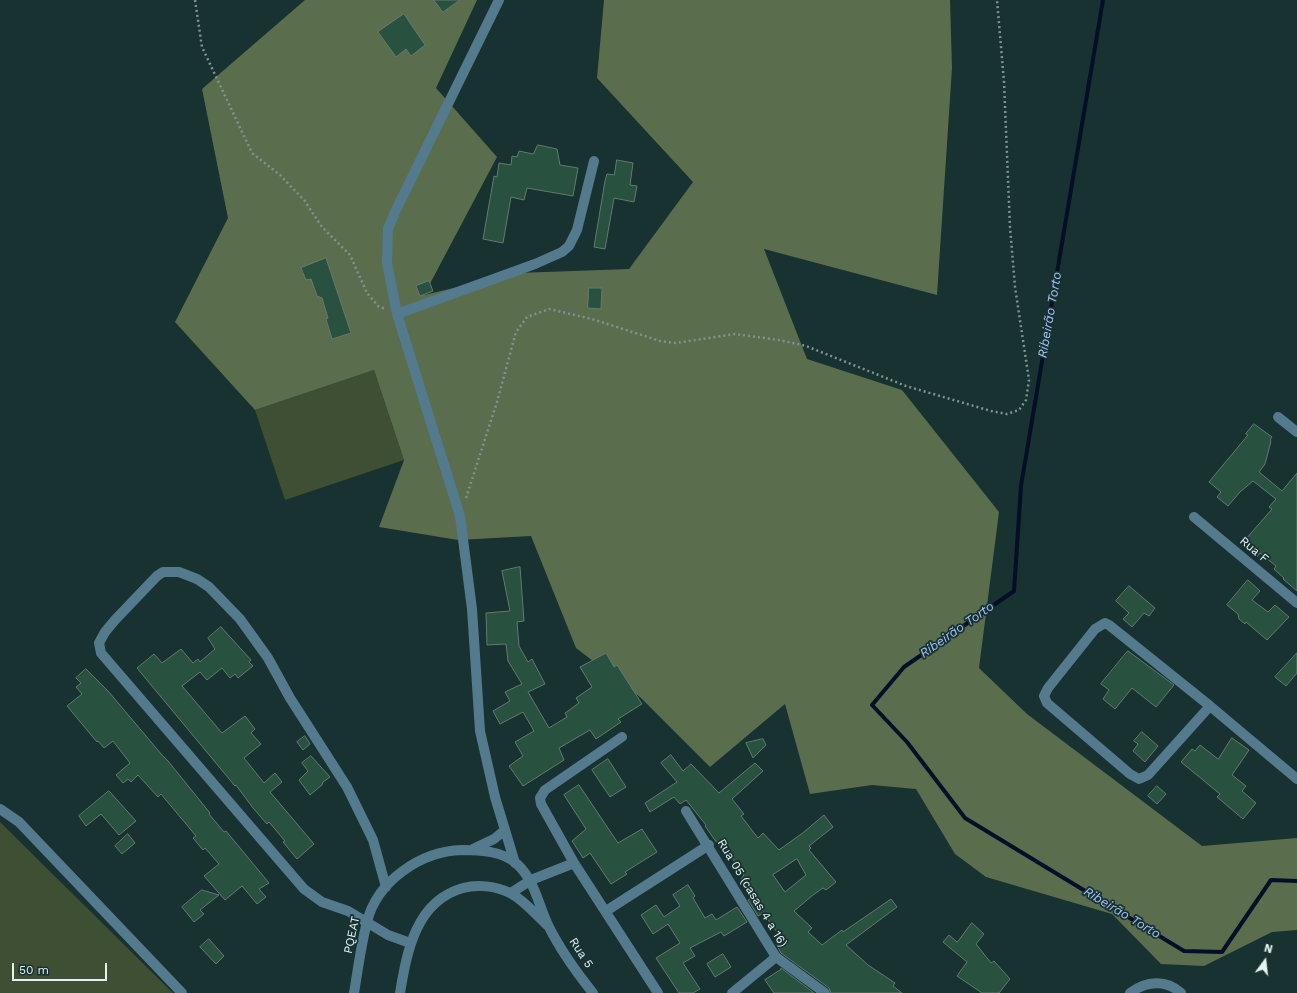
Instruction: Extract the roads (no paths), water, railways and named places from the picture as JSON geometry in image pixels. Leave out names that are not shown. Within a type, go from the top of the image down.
[{"type":"street","points":[[499,0],[388,229],[387,263],[397,314],[460,516],[472,609],[480,731],[487,769],[515,863],[531,880],[549,927]]},
{"type":"street","points":[[397,314],[535,264],[562,252],[569,246],[577,230],[594,161]]},
{"type":"street","points":[[1278,417],[1297,432]]},
{"type":"street","name":"Rua F","points":[[1194,517],[1297,603]]},
{"type":"street","points":[[386,887],[373,840],[347,787],[290,698],[268,658],[240,619],[209,587],[197,579],[179,572],[163,572],[157,576],[105,632],[99,643],[101,653],[304,889],[322,902],[348,911],[367,920],[388,934],[410,943]]},
{"type":"street","points":[[1210,706],[1148,775],[1140,779],[1130,774],[1047,703],[1044,696],[1048,688],[1095,629],[1105,623],[1115,628],[1210,706],[1297,779]]},
{"type":"street","points":[[622,737],[545,790],[540,798],[542,808],[574,863],[658,993]]},
{"type":"street","points":[[0,810],[19,822],[182,993]]},
{"type":"street","name":"Rua 05 (casas 4 a 16)","points":[[686,811],[709,845],[776,957],[825,993]]},
{"type":"street","points":[[472,850],[494,839],[505,830]]},
{"type":"street","points":[[606,911],[709,845]]},
{"type":"street","name":"PQEAT","points":[[354,993],[367,920],[378,897],[398,874],[415,863],[448,851],[488,851],[504,856],[515,863]]},
{"type":"street","points":[[511,893],[531,880],[574,863]]},
{"type":"street","points":[[400,993],[410,943],[423,916],[430,906],[452,891],[470,886],[488,886],[511,893],[524,903],[549,927]]},
{"type":"street","name":"Rua 5","points":[[549,927],[569,960],[593,993]]},
{"type":"street","points":[[732,993],[776,957]]},
{"type":"street","points":[[1130,993],[1146,984],[1160,982],[1181,993]]},
{"type":"waterway","name":"Ribeirão Torto","points":[[1103,0],[1021,486],[1014,591],[904,667],[872,705],[907,742],[965,818],[1184,951],[1222,952],[1271,880],[1297,881]]}]
